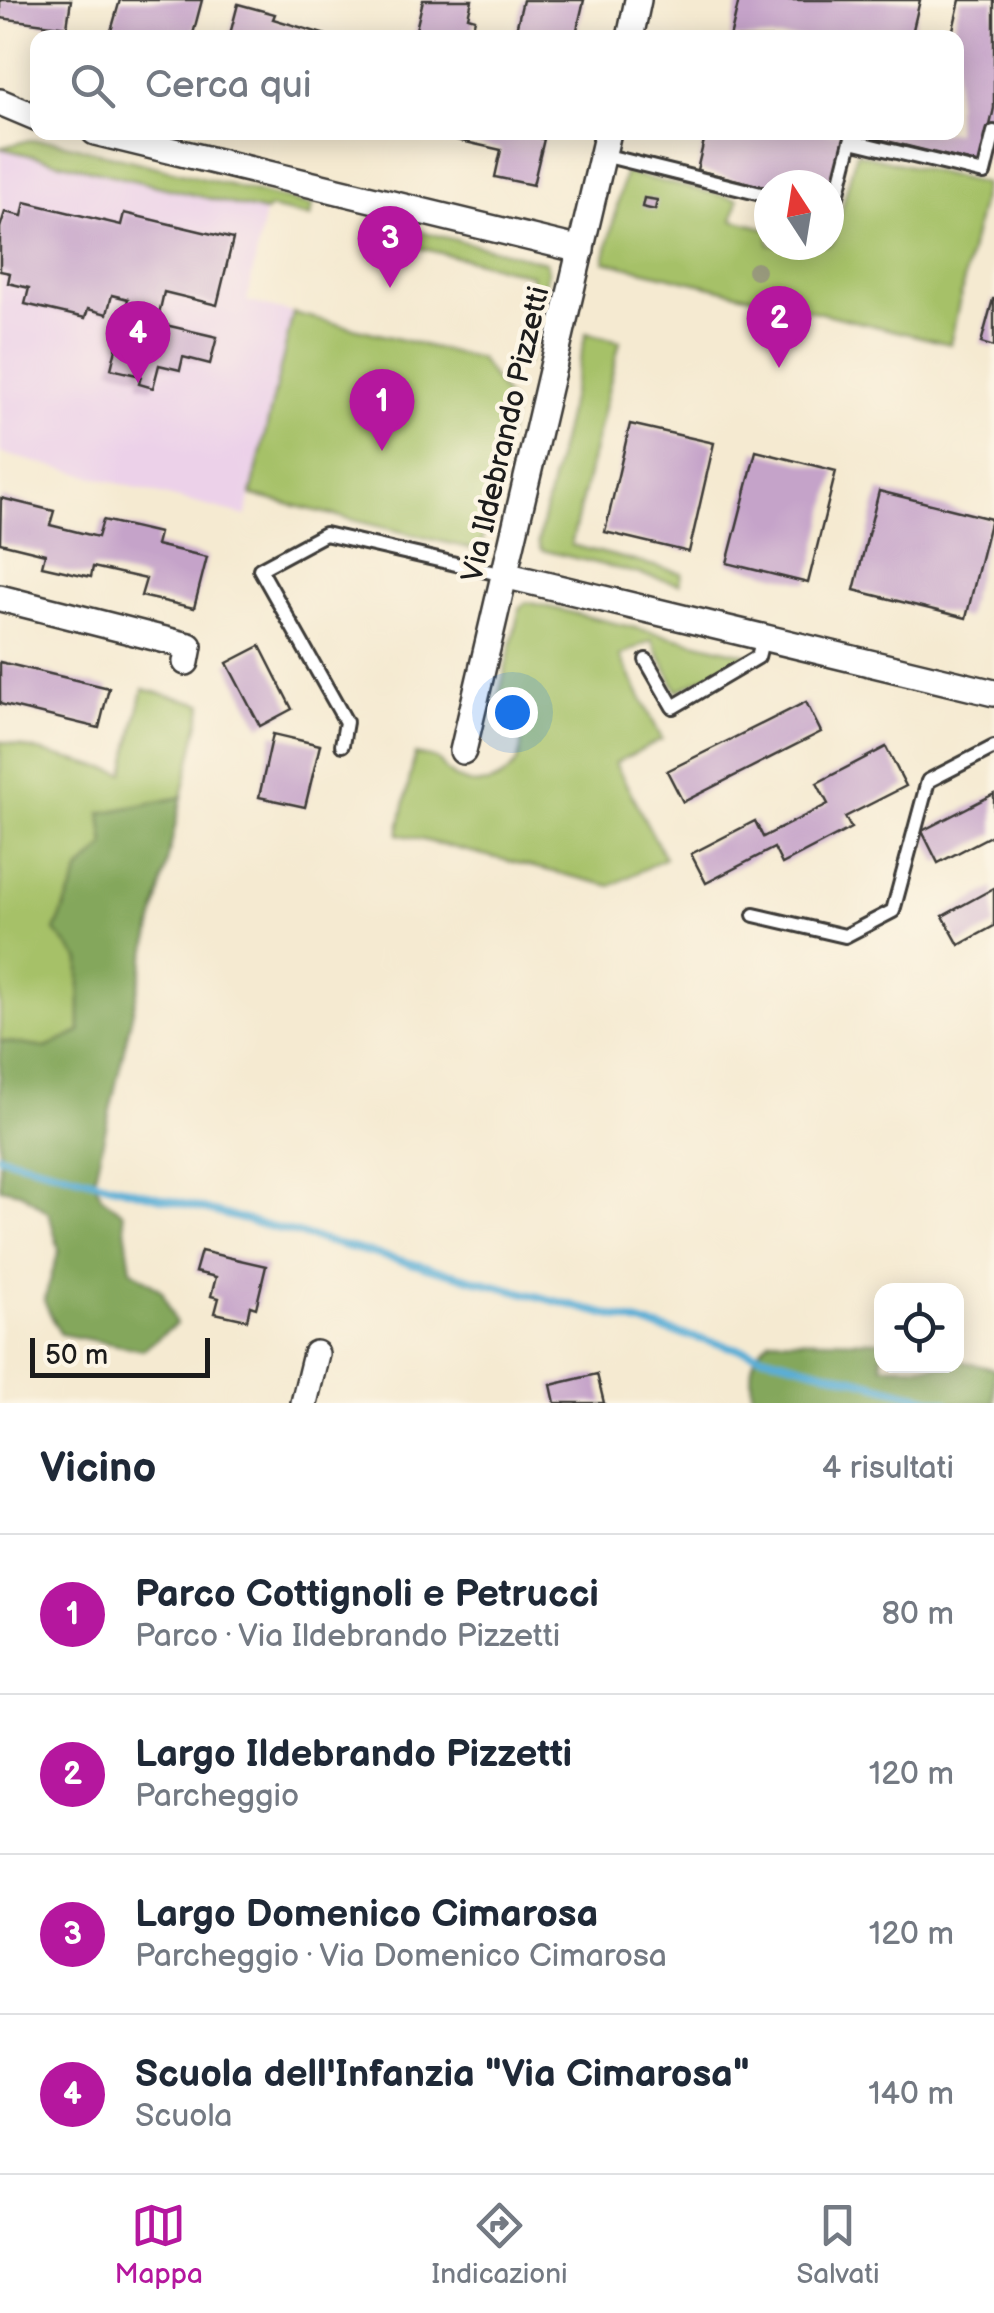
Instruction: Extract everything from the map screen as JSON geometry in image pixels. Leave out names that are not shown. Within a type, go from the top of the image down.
[{"type":"street","points":[[632,30],[638,0]]},
{"type":"street","points":[[0,102],[30,116]]},
{"type":"street","points":[[0,120],[30,118]]},
{"type":"street","points":[[128,140],[581,250]]},
{"type":"street","name":"Via Ildebrando Pizzetti","points":[[463,751],[605,144]]},
{"type":"street","points":[[504,575],[994,693]]},
{"type":"street","points":[[0,598],[189,646],[186,662]]},
{"type":"street","points":[[304,1403],[316,1354]]},
{"type":"lane","points":[[844,170],[851,141],[984,174],[994,132]]},
{"type":"lane","points":[[605,144],[754,191]]},
{"type":"lane","points":[[342,745],[346,722],[260,569],[325,534],[504,575]]},
{"type":"lane","points":[[646,660],[673,707],[758,658],[763,637]]},
{"type":"lane","points":[[754,915],[845,936],[893,912],[928,781],[994,747]]},
{"type":"shaded area","points":[[0,148],[265,212],[247,301],[293,313],[246,516],[0,453]]},
{"type":"green space","points":[[29,140],[53,141],[313,206],[310,217],[269,208],[265,212],[0,148]]},
{"type":"green space","points":[[856,153],[985,184],[950,344],[604,261],[625,173],[738,199],[733,220],[754,225],[754,260],[844,260],[844,200]]},
{"type":"green space","points":[[399,226],[546,262],[548,271],[526,363],[513,359],[532,275],[395,242]]},
{"type":"green space","points":[[293,313],[480,359],[514,408],[480,551],[251,495]]},
{"type":"green space","points":[[586,333],[620,341],[571,545],[682,573],[680,584],[541,550],[538,542]]},
{"type":"green space","points":[[527,602],[748,655],[677,691],[652,640],[620,656],[662,739],[615,763],[665,858],[611,886],[398,834],[415,754],[436,759],[454,777],[477,784],[500,779],[520,756],[519,727],[498,701],[520,607]]},
{"type":"green space","points":[[143,689],[203,704],[182,797],[101,813],[105,846],[80,870],[80,1032],[46,1048],[0,1041],[0,741],[124,773]]},
{"type":"green space","points":[[182,797],[94,1180],[102,1197],[123,1213],[131,1269],[162,1291],[176,1324],[143,1350],[60,1334],[44,1301],[59,1250],[49,1213],[20,1192],[0,1188],[0,1041],[46,1048],[80,1032],[80,960],[55,931],[80,870],[105,846],[101,813]]},
{"type":"green space","points":[[770,1339],[874,1341],[874,1373],[964,1373],[964,1362],[994,1369],[994,1403],[753,1403],[752,1368],[757,1354]]},
{"type":"building","points":[[0,0],[71,0],[67,27],[0,18]]},
{"type":"building","points":[[120,0],[202,0],[194,30],[111,30]]},
{"type":"building","points":[[423,0],[472,0],[468,17],[475,19],[473,30],[416,30]]},
{"type":"building","points":[[523,0],[584,0],[577,30],[516,30]]},
{"type":"building","points":[[739,0],[920,0],[913,30],[732,30]]},
{"type":"building","points":[[960,0],[994,0],[994,108],[981,164],[883,140],[964,140],[964,30],[953,30]]},
{"type":"building","points":[[238,4],[275,14],[273,19],[309,30],[231,30]]},
{"type":"building","points":[[457,140],[544,140],[533,185],[495,177],[501,150]]},
{"type":"building","points":[[704,140],[847,140],[839,170],[754,170],[754,184],[697,170]]},
{"type":"building","points":[[644,198],[657,200],[655,210],[642,207]]},
{"type":"building","points":[[25,202],[121,225],[124,213],[233,239],[217,305],[164,292],[157,323],[217,337],[210,364],[183,357],[180,370],[159,365],[153,388],[139,384],[141,376],[111,369],[128,299],[112,295],[107,314],[88,309],[85,318],[25,304],[29,288],[8,283],[10,273],[0,271],[0,228],[5,212],[22,216]]},
{"type":"building","points":[[994,299],[994,347],[981,343]]},
{"type":"building","points":[[630,424],[714,443],[689,552],[605,532]]},
{"type":"building","points":[[756,451],[836,471],[808,583],[727,563]]},
{"type":"building","points":[[879,491],[991,519],[966,618],[854,590]]},
{"type":"building","points":[[1,498],[54,511],[50,525],[98,537],[103,520],[159,533],[156,545],[207,557],[194,608],[141,596],[146,579],[93,567],[91,577],[42,566],[45,554],[0,543]]},
{"type":"building","points":[[260,646],[292,709],[260,726],[227,663]]},
{"type":"building","points":[[0,662],[109,688],[99,728],[0,704]]},
{"type":"building","points":[[806,702],[821,732],[683,802],[667,771]]},
{"type":"building","points":[[273,734],[320,745],[305,807],[259,797]]},
{"type":"building","points":[[886,747],[906,786],[845,817],[851,828],[782,864],[774,848],[706,883],[691,854],[755,821],[763,837],[828,804],[817,783]]},
{"type":"building","points":[[994,794],[994,834],[938,863],[922,831]]},
{"type":"building","points":[[994,888],[994,926],[959,945],[943,916]]},
{"type":"building","points":[[201,1251],[266,1266],[256,1308],[250,1306],[247,1320],[215,1313],[219,1298],[211,1296],[216,1277],[195,1272]]},
{"type":"building","points":[[597,1374],[604,1403],[555,1403],[551,1385]]},
{"type":"waterway","points":[[0,1156],[946,1403]]},
{"type":"place","name":"Largo Domenico Cimarosa","points":[[390,288]]},
{"type":"place","name":"Largo Ildebrando Pizzetti","points":[[779,368]]},
{"type":"place","name":"Scuola dell'Infanzia \"Via Cimarosa\"","points":[[138,383]]},
{"type":"place","name":"Parco Cottignoli e Petrucci","points":[[382,451]]}]
